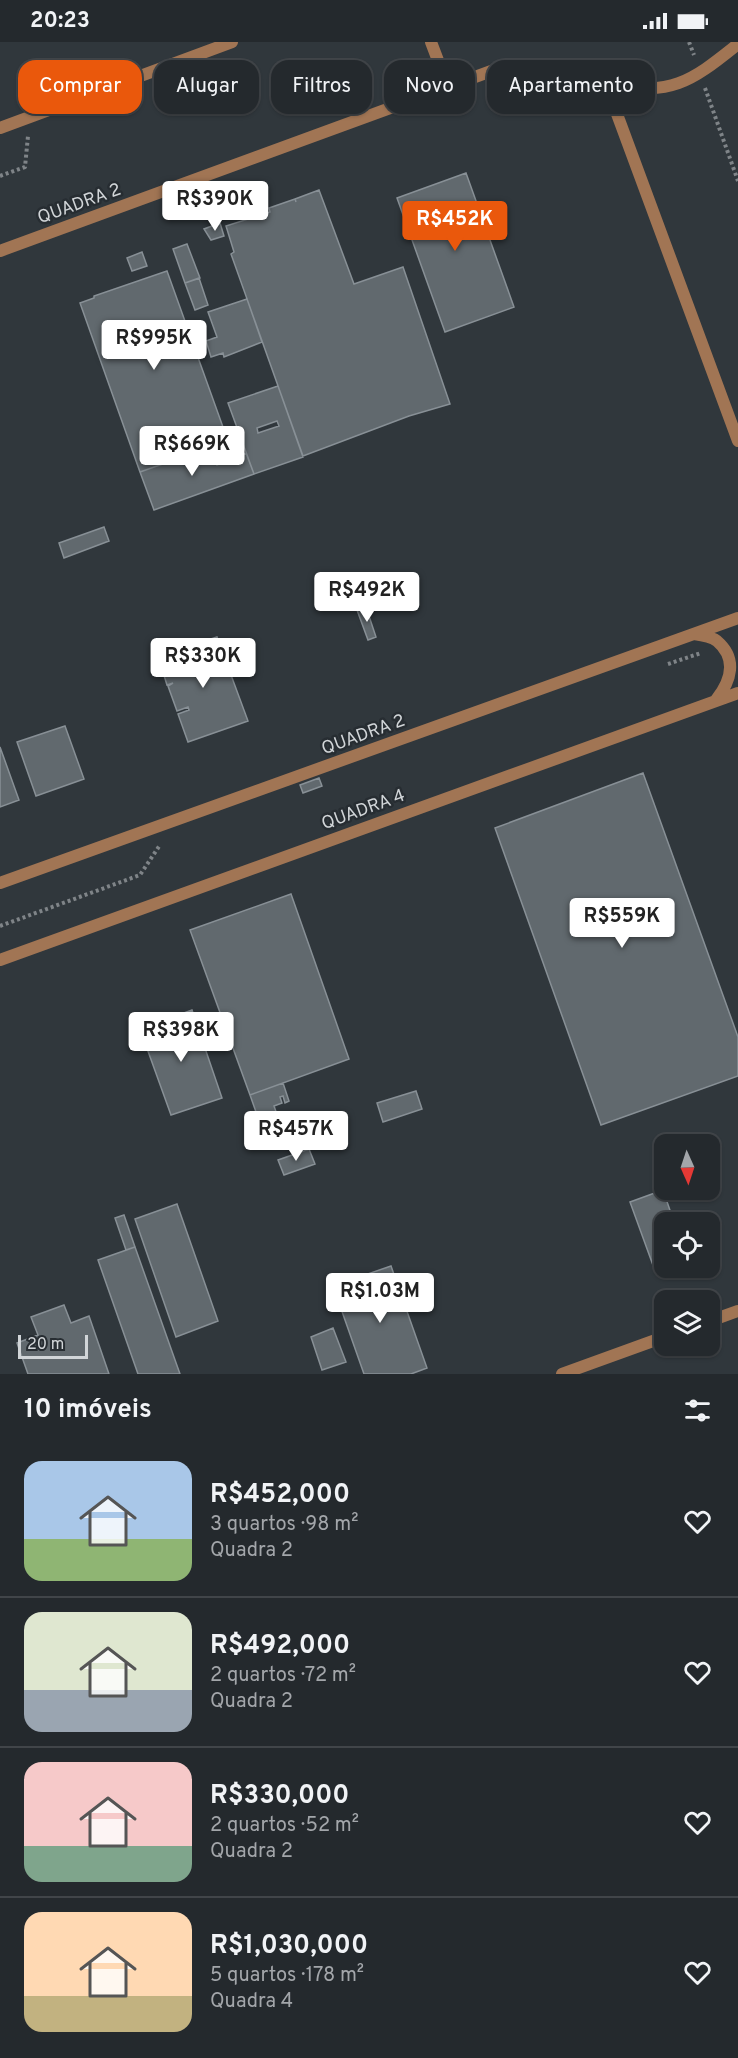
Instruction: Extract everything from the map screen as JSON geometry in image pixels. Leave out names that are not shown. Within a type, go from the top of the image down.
[{"type":"street","points":[[0,128],[232,42]]},
{"type":"street","points":[[431,42],[438,60]]},
{"type":"street","points":[[655,89],[673,86],[700,75],[738,44]]},
{"type":"street","name":"QUADRA 2","points":[[0,251],[384,110]]},
{"type":"street","points":[[618,114],[738,441]]},
{"type":"street","name":"QUADRA 2","points":[[0,883],[738,618]]},
{"type":"street","points":[[694,634],[716,640],[731,659],[730,682],[715,701]]},
{"type":"street","name":"QUADRA 4","points":[[0,960],[738,693]]},
{"type":"street","points":[[720,1317],[738,1311]]},
{"type":"street","points":[[562,1374],[654,1341]]},
{"type":"path","points":[[689,42],[738,181]]},
{"type":"path","points":[[0,176],[25,167],[29,117]]},
{"type":"path","points":[[665,665],[721,646]]},
{"type":"path","points":[[0,926],[140,875],[162,843]]},
{"type":"building","points":[[466,173],[514,307],[445,332],[397,198]]},
{"type":"building","points":[[319,190],[354,284],[403,267],[450,404],[409,416],[303,456],[231,254],[234,252],[226,226],[270,212],[269,208]]},
{"type":"building","points":[[220,223],[224,236],[211,240],[204,229]]},
{"type":"building","points":[[187,244],[200,278],[185,283],[173,249]]},
{"type":"building","points":[[142,252],[147,266],[132,271],[127,258]]},
{"type":"building","points":[[167,271],[228,441],[140,472],[80,303]]},
{"type":"building","points":[[199,278],[208,305],[195,310],[185,283]]},
{"type":"building","points":[[247,299],[262,342],[224,357],[223,353],[211,357],[206,341],[217,337],[208,312]]},
{"type":"building","points":[[278,386],[303,457],[254,474],[228,403]],"holes":[[[277,421],[279,426],[258,433],[257,428]]]},
{"type":"building","points":[[211,447],[217,465],[246,453],[254,474],[154,510],[140,472]]},
{"type":"building","points":[[104,527],[109,541],[64,558],[59,543]]},
{"type":"building","points":[[366,607],[376,637],[368,640],[357,610]]},
{"type":"building","points":[[217,637],[248,721],[188,742],[178,714],[189,710],[188,707],[177,711],[168,686],[173,683],[167,685],[158,656]]},
{"type":"building","points":[[65,726],[84,779],[36,796],[17,742]]},
{"type":"building","points":[[0,747],[19,800],[0,807]]},
{"type":"building","points":[[643,773],[738,1037],[738,1076],[601,1125],[495,828]]},
{"type":"building","points":[[319,778],[322,786],[303,793],[300,785]]},
{"type":"building","points":[[291,894],[349,1059],[250,1095],[190,930]]},
{"type":"building","points":[[192,1010],[222,1098],[171,1115],[140,1029]]},
{"type":"building","points":[[283,1083],[289,1101],[285,1103],[283,1096],[280,1097],[282,1103],[274,1106],[281,1126],[263,1132],[250,1095]]},
{"type":"building","points":[[416,1091],[422,1109],[383,1122],[377,1103]]},
{"type":"building","points":[[309,1149],[315,1164],[284,1175],[278,1160]]},
{"type":"building","points":[[654,1193],[654,1200],[666,1200],[671,1212],[654,1212],[654,1268],[630,1202]]},
{"type":"building","points":[[177,1204],[218,1321],[176,1337],[135,1219]]},
{"type":"building","points":[[124,1215],[135,1247],[126,1250],[115,1218]]},
{"type":"building","points":[[135,1247],[180,1374],[138,1374],[98,1260]]},
{"type":"building","points":[[391,1266],[427,1368],[411,1374],[364,1374],[333,1286]]},
{"type":"building","points":[[64,1305],[71,1323],[89,1316],[109,1374],[28,1374],[17,1343],[38,1335],[31,1317]]},
{"type":"building","points":[[333,1328],[346,1362],[322,1370],[311,1337]]}]
